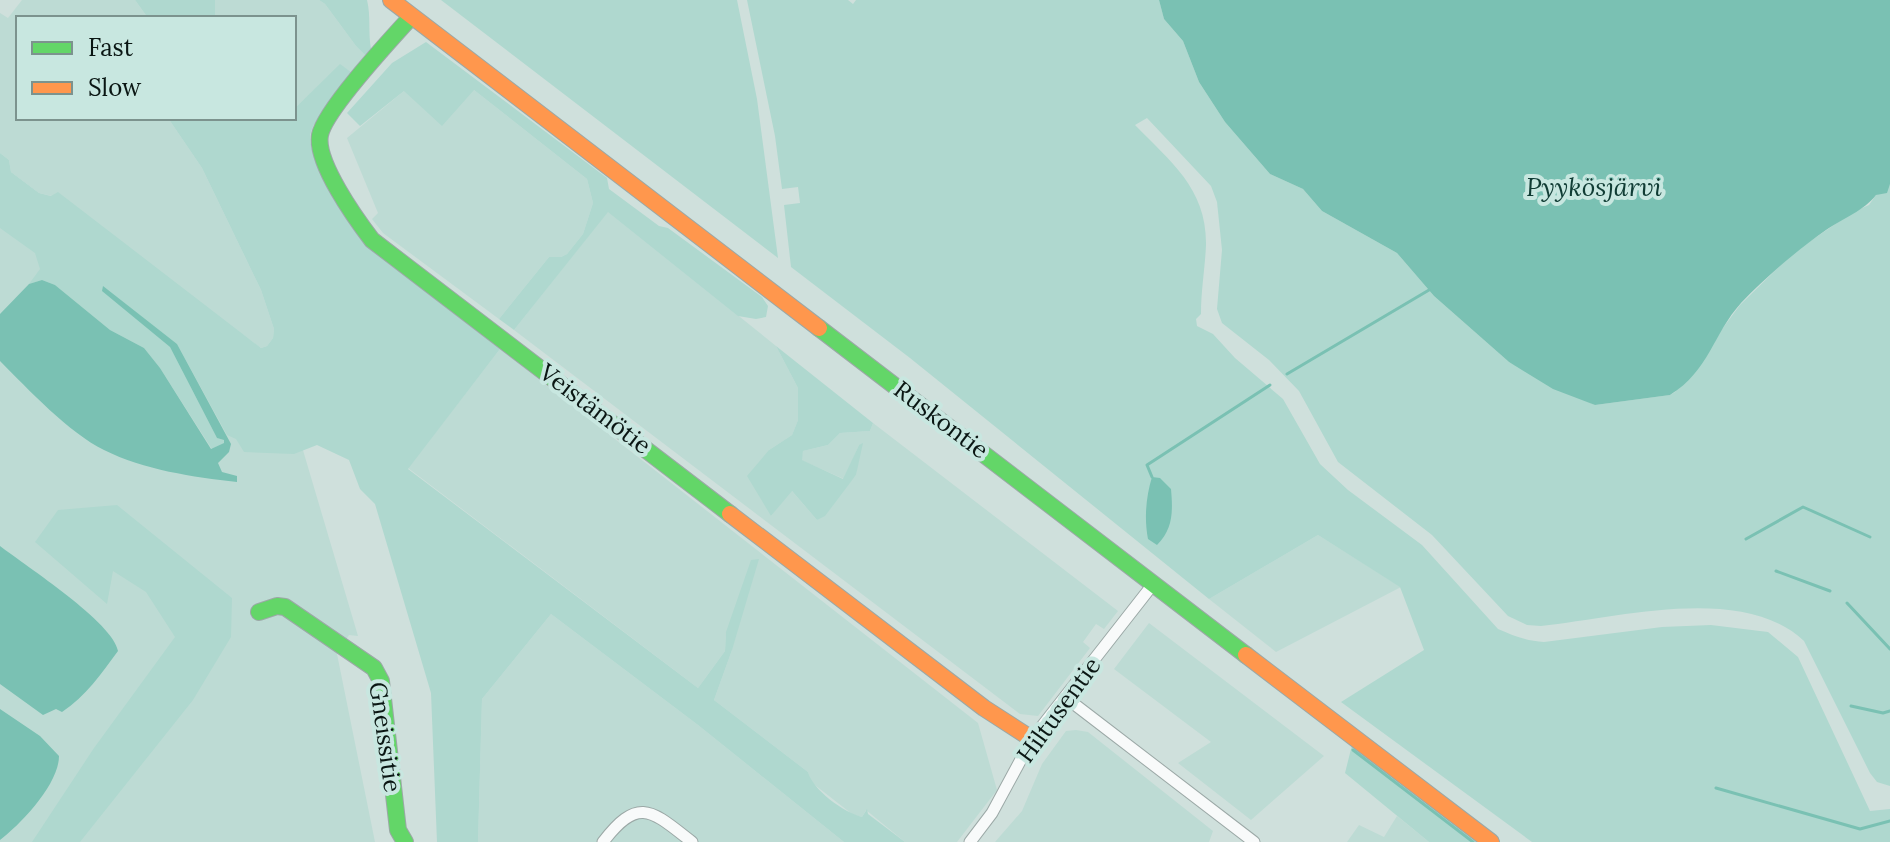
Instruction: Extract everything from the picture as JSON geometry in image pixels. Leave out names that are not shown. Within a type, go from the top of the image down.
[{"type":"street","name":"Ruskontie","points":[[391,0],[1491,842]]},
{"type":"street","name":"Veistämötie","points":[[411,17],[375,59],[320,134],[322,153],[362,228],[372,240],[984,708],[1032,739]]},
{"type":"street","name":"Hiltusentie","points":[[970,842],[992,813],[1032,739],[1154,583]]},
{"type":"street","name":"Gneissitie","points":[[259,612],[277,606],[285,607],[374,668],[381,681],[398,830],[405,842]]},
{"type":"street","points":[[1065,697],[1254,842]]},
{"type":"street","points":[[603,842],[620,820],[631,814],[655,814],[692,842]]},
{"type":"shaded area","points":[[22,0],[135,0],[147,16],[16,16],[16,120],[169,120],[202,168],[261,290],[274,329],[273,338],[267,346],[261,348],[52,196],[39,193],[11,172],[9,160],[0,153],[0,13],[8,18]]},
{"type":"shaded area","points":[[135,0],[215,0],[215,16],[147,16]]},
{"type":"shaded area","points":[[215,0],[319,0],[365,55],[351,72],[340,65],[296,107],[296,16],[215,16]]},
{"type":"shaded area","points":[[319,0],[367,0],[371,49],[365,55],[325,4]]},
{"type":"shaded area","points":[[441,0],[737,0],[757,99],[778,258]]},
{"type":"shaded area","points":[[747,0],[848,0],[853,4],[856,0],[1159,0],[1164,19],[1183,41],[1199,82],[1225,122],[1270,174],[1303,189],[1322,211],[1397,253],[1434,296],[1509,362],[1595,405],[1675,392],[1740,305],[1793,253],[1853,212],[1869,205],[1890,184],[1890,786],[1877,782],[1870,773],[1804,641],[1778,623],[1748,613],[1714,609],[1642,612],[1541,626],[1527,625],[1508,616],[1432,535],[1338,462],[1299,391],[1269,360],[1222,323],[1217,309],[1222,250],[1217,202],[1211,186],[1147,118],[1135,125],[1174,164],[1200,208],[1206,245],[1201,314],[1196,319],[1197,326],[1213,334],[1235,358],[1283,399],[1320,464],[1348,490],[1422,545],[1498,629],[1510,634],[1544,642],[1662,627],[1711,625],[1768,632],[1798,657],[1870,811],[1890,809],[1890,842],[1532,842],[1341,702],[1424,650],[1400,587],[1318,535],[1209,599],[910,358],[791,267],[784,205],[800,203],[798,187],[782,189],[775,136]]},
{"type":"shaded area","points":[[426,42],[607,178],[609,189],[762,297],[768,306],[766,317],[738,316],[608,212],[514,330],[499,319],[549,257],[567,254],[583,234],[593,203],[587,179],[474,90],[442,126],[404,91],[360,126],[347,113],[392,63]]},
{"type":"shaded area","points":[[340,64],[351,72],[311,132],[311,145],[328,184],[356,227],[385,261],[500,349],[408,469],[698,688],[725,651],[726,632],[751,560],[759,559],[714,700],[808,772],[816,786],[830,799],[862,817],[867,809],[868,814],[905,842],[844,842],[698,725],[551,614],[482,699],[478,842],[437,842],[431,693],[375,504],[360,489],[349,460],[317,445],[294,454],[244,452],[236,439],[227,435],[177,344],[103,287],[103,291],[170,347],[217,438],[224,440],[212,449],[144,348],[110,330],[55,285],[42,280],[29,284],[40,269],[35,253],[0,228],[0,153],[9,160],[11,172],[39,193],[51,196],[58,192],[261,348],[267,346],[273,338],[274,329],[261,290],[202,168],[169,120],[296,120],[296,107]]},
{"type":"shaded area","points":[[474,90],[587,179],[593,203],[583,234],[567,254],[549,257],[499,319],[383,233],[372,219],[378,213],[347,138],[404,91]]},
{"type":"shaded area","points":[[0,202],[297,430],[358,636],[349,635],[337,654],[375,842],[0,842]]},
{"type":"shaded area","points":[[608,211],[776,346],[798,388],[798,420],[792,435],[769,450],[771,516],[791,490],[817,520],[856,475],[859,445],[844,479],[801,460],[803,451],[828,445],[840,433],[870,431],[873,423],[1118,611],[1104,629],[1096,624],[1083,642],[1090,648],[1038,716],[1020,714],[514,330]]},
{"type":"shaded area","points":[[776,346],[873,423],[870,431],[840,433],[828,445],[803,451],[802,460],[843,479],[859,445],[863,443],[856,475],[825,516],[817,520],[792,491],[771,516],[747,476],[769,450],[792,435],[798,420],[798,388]]},
{"type":"shaded area","points":[[500,349],[978,723],[997,790],[957,842],[905,842],[866,810],[862,817],[852,814],[811,782],[808,772],[714,700],[732,650],[726,632],[725,651],[698,688],[408,468]]},
{"type":"shaded area","points":[[117,505],[232,598],[231,637],[193,700],[80,842],[32,842],[94,748],[175,637],[146,592],[113,571],[107,604],[35,542],[58,510]]},
{"type":"shaded area","points":[[1318,535],[1401,587],[1276,652],[1209,599]]},
{"type":"shaded area","points":[[551,614],[698,725],[844,842],[478,842],[482,699]]},
{"type":"shaded area","points":[[1149,623],[1324,756],[1251,820],[1178,763],[1211,742],[1114,669]]},
{"type":"shaded area","points":[[1066,731],[1088,732],[1213,831],[1209,842],[995,842],[1022,811],[1042,764]]},
{"type":"shaded area","points":[[1352,745],[1480,842],[1429,842],[1345,773]]},
{"type":"shaded area","points":[[1397,816],[1429,842],[1347,842],[1359,825],[1384,837]]},
{"type":"water","name":"Pyykösjärvi","points":[[1159,0],[1890,0],[1890,184],[1887,193],[1876,195],[1860,210],[1815,238],[1751,293],[1732,315],[1694,375],[1670,395],[1595,405],[1553,389],[1509,362],[1434,296],[1397,253],[1322,211],[1303,189],[1270,174],[1225,122],[1199,82],[1183,41],[1164,19]]},
{"type":"water","points":[[42,280],[55,285],[110,330],[144,348],[211,449],[224,443],[224,440],[217,438],[170,347],[102,291],[103,286],[177,344],[231,444],[229,452],[218,463],[222,472],[237,476],[237,482],[152,468],[104,450],[63,422],[0,361],[0,314],[29,284]]},
{"type":"water","points":[[1152,477],[1160,478],[1171,489],[1172,497],[1169,526],[1157,545],[1148,539],[1146,523]]},
{"type":"water","points":[[0,546],[86,611],[113,639],[118,651],[86,692],[62,712],[56,709],[43,715],[0,684]]},
{"type":"water","points":[[0,709],[40,736],[59,756],[46,791],[28,814],[0,840]]},
{"type":"waterway","points":[[1287,374],[1429,290]]},
{"type":"waterway","points":[[1152,477],[1147,465],[1270,385]]},
{"type":"waterway","points":[[1746,539],[1803,507],[1870,537]]},
{"type":"waterway","points":[[1776,571],[1830,591]]},
{"type":"waterway","points":[[1847,603],[1890,649]]},
{"type":"waterway","points":[[1851,706],[1883,713],[1890,711]]},
{"type":"waterway","points":[[1353,750],[1473,842]]},
{"type":"waterway","points":[[1716,788],[1860,829],[1890,821]]},
{"type":"traffic: fast","points":[[411,17],[346,92],[320,135],[324,160],[347,205],[372,240],[730,514]]},
{"type":"traffic: fast","points":[[819,328],[1246,655]]},
{"type":"traffic: fast","points":[[259,612],[277,606],[285,607],[374,668],[381,681],[398,830],[405,842]]},
{"type":"traffic: slow","points":[[391,0],[819,328]]},
{"type":"traffic: slow","points":[[730,514],[984,708],[1032,739]]},
{"type":"traffic: slow","points":[[1246,655],[1491,842]]}]
